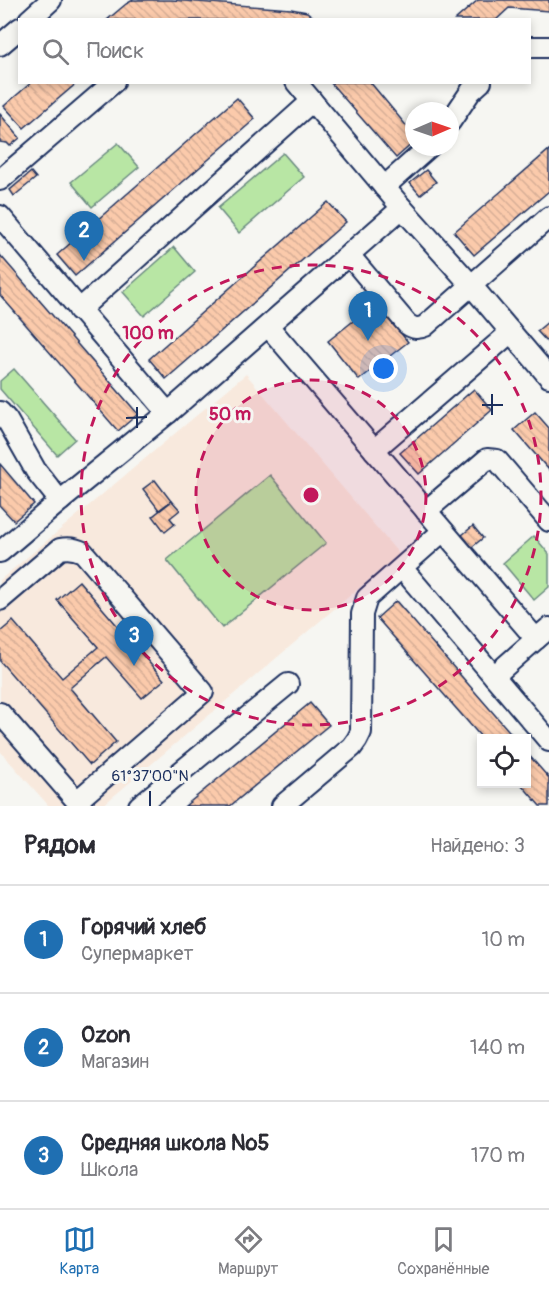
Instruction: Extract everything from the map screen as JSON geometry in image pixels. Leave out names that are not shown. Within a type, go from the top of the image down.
[{"type":"street","points":[[31,18],[51,0]]},
{"type":"street","points":[[0,45],[18,30]]},
{"type":"street","points":[[531,47],[549,47]]},
{"type":"street","points":[[0,180],[112,84]]},
{"type":"street","points":[[298,84],[549,377]]},
{"type":"street","points":[[459,109],[479,84]]},
{"type":"street","points":[[79,310],[312,101]]},
{"type":"street","points":[[384,187],[419,156]]},
{"type":"street","points":[[0,552],[168,413],[402,208]]},
{"type":"street","points":[[0,216],[168,413]]},
{"type":"street","points":[[349,255],[407,324],[412,328],[420,329],[549,217]]},
{"type":"street","points":[[268,326],[443,531],[543,634],[494,676]]},
{"type":"street","points":[[374,450],[511,332]]},
{"type":"street","points":[[0,412],[7,420],[36,471],[60,501]]},
{"type":"street","points":[[426,511],[487,459],[497,460],[549,521]]},
{"type":"street","points":[[282,806],[351,747],[361,732],[362,614],[367,598],[443,531]]},
{"type":"street","points":[[0,600],[60,549],[75,548],[83,552],[203,692],[79,804],[0,713]]},
{"type":"street","points":[[402,568],[549,741]]},
{"type":"street","points":[[139,806],[288,684]]},
{"type":"shaded area","points":[[246,374],[399,554],[102,806],[49,806],[0,751],[0,580]]},
{"type":"green space","points":[[118,143],[139,167],[92,207],[71,182]]},
{"type":"green space","points":[[283,153],[304,177],[239,233],[218,208]]},
{"type":"green space","points":[[174,247],[195,272],[144,316],[123,292]]},
{"type":"green space","points":[[14,369],[75,439],[57,455],[0,389],[0,381]]},
{"type":"green space","points":[[270,475],[326,543],[222,628],[167,560]]},
{"type":"green space","points":[[534,536],[549,554],[549,587],[534,600],[503,563]]},
{"type":"building","points":[[133,0],[172,0],[291,9],[307,12],[314,18],[109,18]]},
{"type":"building","points":[[478,0],[549,0],[549,11],[509,8],[498,18],[457,18]]},
{"type":"building","points":[[30,84],[76,84],[24,128],[4,106]]},
{"type":"building","points":[[332,84],[372,84],[405,124],[405,150],[396,158]]},
{"type":"building","points":[[237,98],[255,119],[75,276],[57,255]]},
{"type":"building","points":[[0,114],[20,138],[10,146],[0,142]]},
{"type":"building","points":[[549,150],[549,191],[474,255],[454,232]]},
{"type":"building","points":[[426,170],[436,182],[420,195],[410,183]]},
{"type":"building","points":[[31,172],[36,178],[14,196],[10,190]]},
{"type":"building","points":[[328,202],[346,222],[166,379],[149,359]]},
{"type":"building","points":[[0,255],[138,414],[118,431],[0,295]]},
{"type":"building","points":[[376,303],[408,342],[359,380],[328,341]]},
{"type":"building","points":[[549,321],[549,344],[537,331]]},
{"type":"building","points":[[474,389],[492,410],[419,474],[400,453]]},
{"type":"building","points":[[535,412],[549,428],[549,470],[514,430]]},
{"type":"building","points":[[0,464],[34,504],[14,521],[0,506]]},
{"type":"building","points":[[155,480],[171,501],[159,510],[143,489]]},
{"type":"building","points":[[172,501],[180,510],[170,518],[175,524],[165,532],[153,516]]},
{"type":"building","points":[[473,526],[483,538],[472,547],[462,535]]},
{"type":"building","points":[[79,581],[164,680],[142,698],[106,657],[70,688],[116,742],[90,765],[0,661],[0,632],[13,621],[62,678],[98,647],[57,600]]},
{"type":"building","points":[[396,601],[512,734],[478,734],[377,618]]},
{"type":"building","points":[[310,703],[329,725],[230,806],[185,806]]},
{"type":"building","points":[[531,758],[549,778],[549,806],[540,806],[524,788],[531,788]]},
{"type":"place","name":"Ozon","points":[[84,261]]},
{"type":"place","name":"Горячий хлеб","points":[[368,341]]},
{"type":"place","name":"Средняя школа №5","points":[[134,666]]}]
